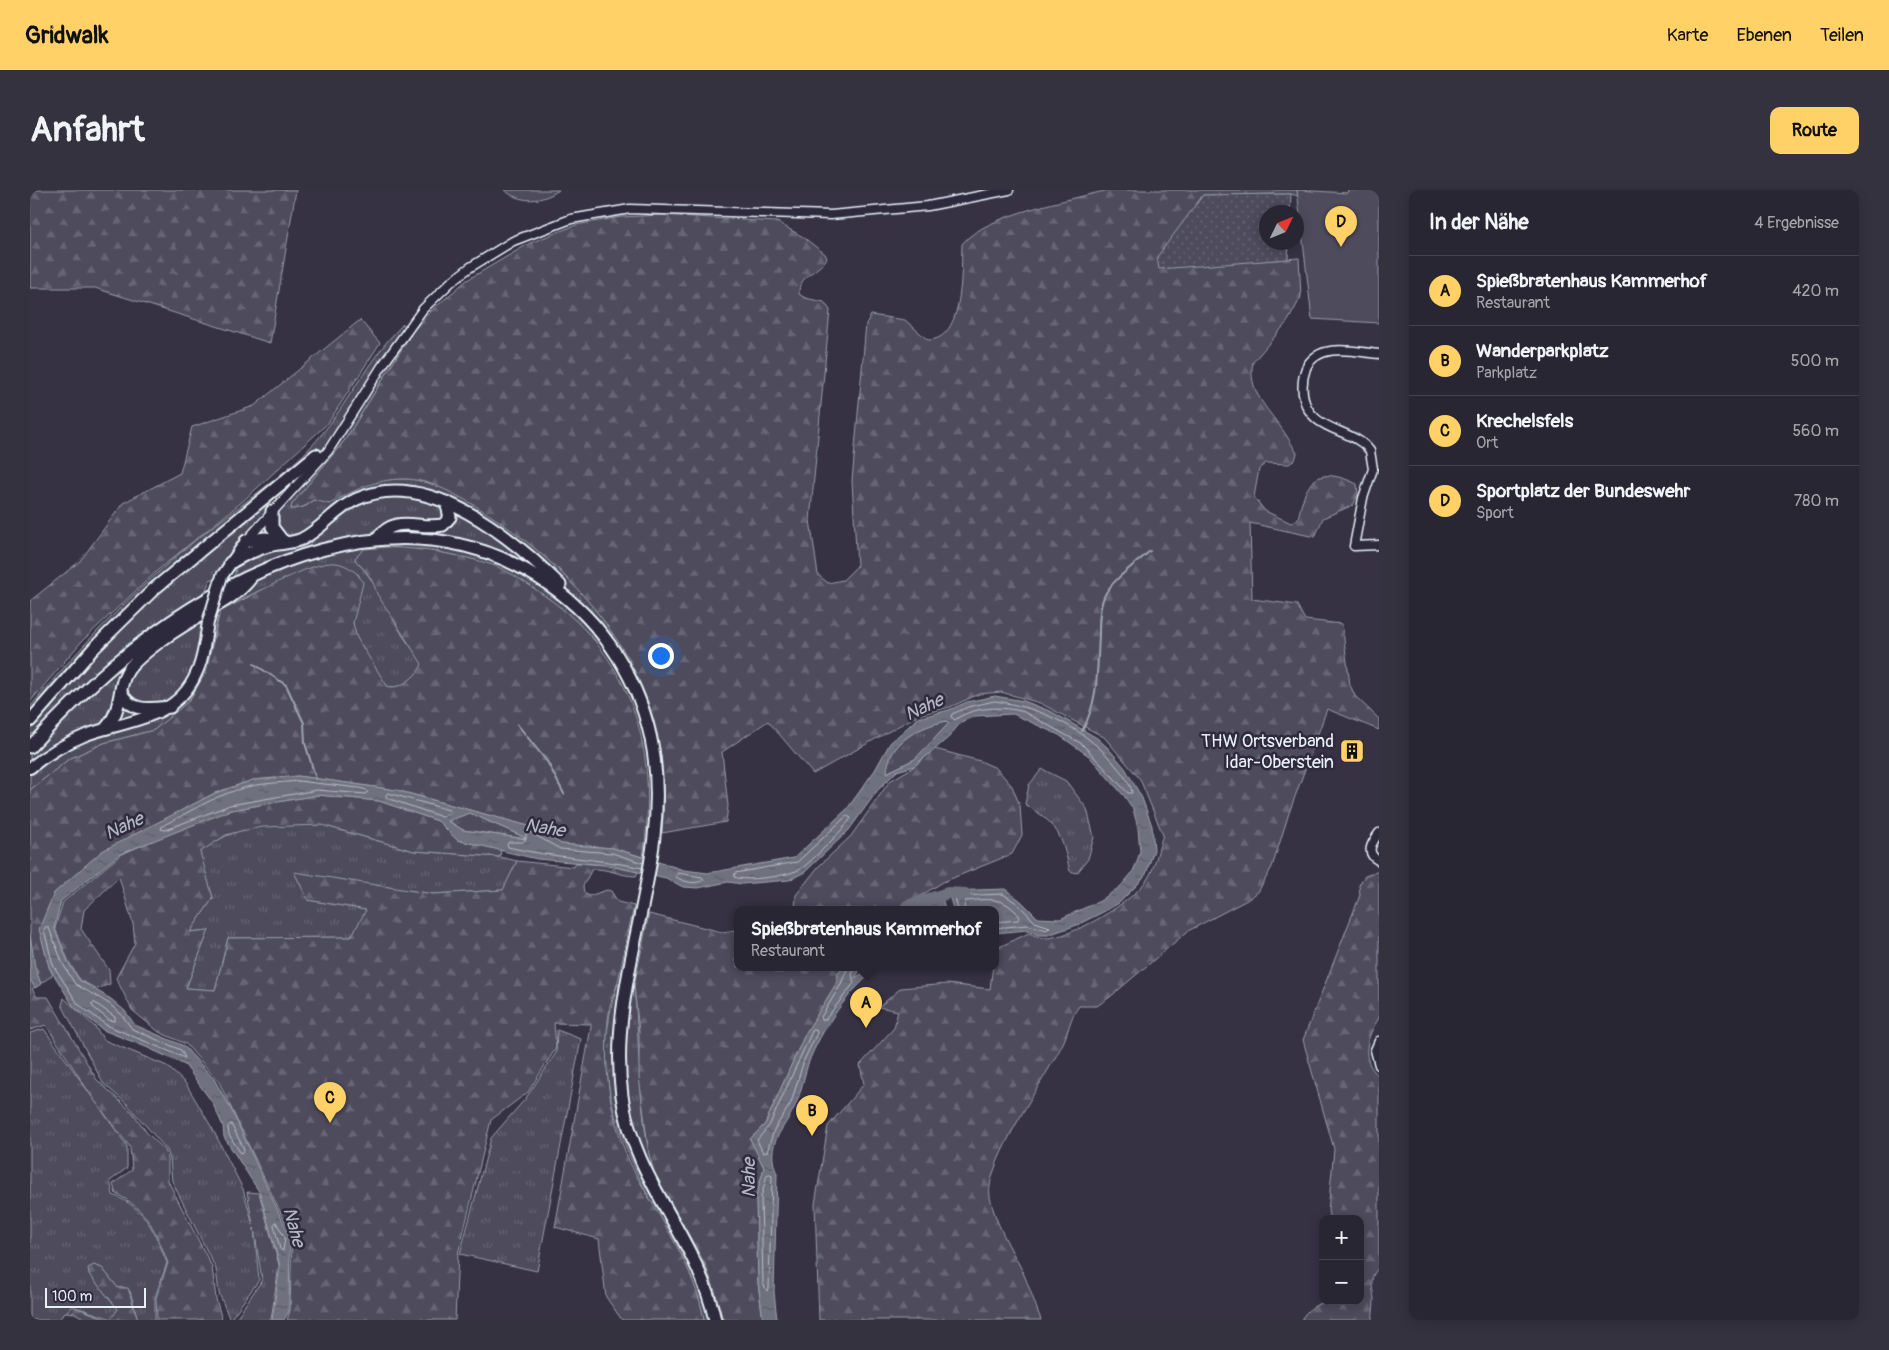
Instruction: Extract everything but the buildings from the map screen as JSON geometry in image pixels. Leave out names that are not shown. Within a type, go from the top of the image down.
[{"type":"main road","points":[[30,721],[93,649],[154,589],[316,454]]},
{"type":"main road","points":[[230,563],[256,550],[305,537],[349,503],[376,493],[395,490],[414,492],[446,502],[489,527],[529,557],[565,591],[606,640],[624,667],[642,707],[652,743],[656,782],[653,847],[626,985],[619,1050],[622,1095],[628,1128],[647,1176],[698,1267],[715,1320]]},
{"type":"main road","points":[[376,539],[383,531],[395,524],[443,525],[450,516],[446,502]]},
{"type":"main road","points":[[272,511],[272,527],[286,541]]},
{"type":"main road","points":[[30,768],[64,745],[106,728],[148,717],[170,707],[183,695],[196,675],[202,657],[208,622],[222,576],[246,540],[266,538],[286,541]]},
{"type":"main road","points":[[30,747],[91,686],[133,650],[202,602],[255,574],[328,548],[376,539],[428,539],[484,551],[536,575],[581,610]]},
{"type":"main road","points":[[106,728],[117,712],[123,678],[134,663],[173,633],[231,598],[255,574]]},
{"type":"main road","points":[[121,692],[126,701],[137,708],[146,710],[170,707]]},
{"type":"street","points":[[246,540],[312,470],[342,431],[382,366],[415,319],[451,282],[490,254],[514,241],[556,224],[594,213],[630,209],[831,215],[928,206],[1009,190]]},
{"type":"street","points":[[1379,354],[1347,351],[1323,352],[1311,360],[1303,379],[1304,398],[1312,415],[1322,423],[1367,446],[1372,455],[1373,469],[1363,498],[1354,546],[1379,545]]},
{"type":"street","points":[[316,454],[342,431]]},
{"type":"street","points":[[1379,833],[1370,845],[1370,852],[1379,861]]},
{"type":"street","points":[[1379,1041],[1375,1050],[1379,1064]]},
{"type":"green space","points":[[30,190],[296,190],[270,343],[95,288],[30,288]]},
{"type":"green space","points":[[504,190],[559,190],[546,197],[532,200],[517,198]]},
{"type":"green space","points":[[1108,190],[1297,190],[1298,196],[1291,194],[1203,195],[1159,268],[1299,258],[1301,297],[1288,321],[1253,362],[1252,372],[1253,381],[1260,398],[1297,453],[1295,460],[1289,464],[1266,463],[1259,469],[1254,497],[1265,511],[1291,523],[1298,519],[1305,494],[1315,479],[1323,476],[1343,478],[1357,484],[1358,495],[1353,505],[1323,518],[1315,537],[1250,523],[1252,599],[1297,605],[1305,620],[1342,624],[1350,685],[1355,696],[1379,719],[1379,730],[1327,709],[1289,813],[1272,867],[1258,892],[1247,900],[1188,931],[1097,1006],[1079,1006],[1076,1011],[1056,1056],[1006,1142],[996,1164],[991,1182],[990,1197],[995,1216],[1022,1270],[1041,1320],[819,1320],[815,1204],[828,1126],[864,1084],[860,1065],[894,1028],[898,1011],[879,1007],[901,988],[947,984],[990,989],[992,971],[999,971],[999,947],[1029,933],[1044,938],[1056,937],[1070,932],[1101,917],[1130,898],[1141,888],[1151,873],[1163,835],[1140,779],[1104,737],[1040,703],[1001,692],[979,694],[950,707],[918,715],[813,774],[768,721],[722,752],[728,806],[726,822],[662,833],[664,797],[662,761],[655,726],[644,692],[631,663],[614,636],[574,585],[551,562],[526,541],[474,505],[422,481],[404,479],[374,483],[330,504],[313,500],[303,507],[291,509],[292,504],[345,440],[413,331],[431,311],[467,280],[530,243],[576,225],[621,217],[662,215],[777,222],[803,237],[825,254],[827,258],[805,278],[799,294],[805,298],[824,302],[830,310],[810,520],[818,575],[828,583],[843,580],[857,566],[852,481],[866,324],[871,315],[905,320],[928,340],[940,337],[949,328],[955,316],[961,285],[962,244],[974,233],[990,224],[1009,216]]},
{"type":"green space","points":[[1297,190],[1347,193],[1348,190],[1379,190],[1379,323],[1312,319],[1304,250],[1304,205],[1299,205]]},
{"type":"green space","points":[[1291,194],[1290,205],[1259,205],[1259,250],[1289,250],[1288,259],[1159,269],[1157,257],[1203,195]]},
{"type":"green space","points":[[360,320],[380,343],[328,423],[243,501],[159,569],[82,641],[30,702],[30,601],[80,561],[123,503],[180,473],[192,427],[254,406]]},
{"type":"green space","points":[[403,324],[413,331],[345,440],[292,504],[291,509],[304,507],[316,500],[344,495],[361,486],[379,481],[404,479],[430,483],[459,496],[490,514],[521,537],[576,588],[598,613],[613,635],[599,644],[565,612],[528,585],[509,574],[466,558],[432,550],[412,549],[356,561],[370,578],[403,636],[423,664],[408,681],[392,687],[387,686],[365,655],[356,638],[353,621],[360,588],[359,575],[344,566],[327,564],[258,591],[220,611],[236,570],[210,580],[203,597],[196,626],[218,617],[206,672],[189,701],[154,730],[104,743],[69,759],[30,790],[30,707],[83,646],[140,589],[195,541],[273,481],[302,456],[329,424],[389,339]]},
{"type":"green space","points":[[388,547],[454,555],[500,568],[545,596],[576,621],[601,648],[620,678],[634,711],[643,745],[647,781],[647,818],[643,857],[613,848],[561,844],[536,828],[396,790],[298,776],[253,780],[215,793],[173,815],[54,893],[49,967],[53,975],[32,989],[37,997],[48,997],[97,1080],[133,1113],[147,1133],[165,1150],[168,1159],[168,1181],[212,1267],[216,1299],[222,1320],[157,1320],[156,1298],[168,1263],[150,1223],[136,1207],[116,1194],[113,1184],[132,1170],[130,1147],[92,1097],[46,1025],[30,1030],[30,790],[69,759],[104,743],[154,730],[189,701],[206,672],[220,611],[310,568],[336,563],[345,565],[355,572],[363,583],[353,623],[357,638],[387,686],[397,686],[408,681],[417,673],[422,664],[377,594],[369,576],[355,558],[364,549]]},
{"type":"green space","points":[[947,721],[950,723],[915,759],[886,773],[888,762],[893,752],[907,737],[926,727]]},
{"type":"green space","points":[[935,749],[980,761],[996,768],[1012,786],[1020,806],[1022,835],[1012,854],[943,882],[904,906],[795,906],[796,895],[818,867],[851,836],[890,781],[912,768]]},
{"type":"green space","points":[[1042,769],[1066,781],[1087,809],[1094,837],[1088,859],[1077,873],[1070,871],[1061,839],[1052,825],[1025,804],[1029,785]]},
{"type":"green space","points":[[318,795],[379,801],[438,821],[457,840],[501,850],[500,857],[414,851],[322,825],[263,827],[226,835],[200,852],[213,898],[190,932],[209,930],[186,988],[215,990],[228,938],[351,937],[366,910],[308,900],[294,872],[433,894],[503,890],[517,861],[574,867],[576,863],[606,865],[638,872],[636,876],[630,876],[592,869],[583,886],[584,893],[589,896],[607,890],[611,891],[618,902],[634,906],[618,981],[610,1006],[607,1027],[606,1048],[609,1091],[613,1113],[626,1154],[685,1262],[693,1281],[704,1320],[622,1320],[606,1297],[599,1239],[555,1227],[591,1024],[554,1023],[556,1048],[528,1092],[491,1120],[458,1254],[455,1320],[287,1320],[290,1311],[292,1237],[219,1082],[186,1044],[159,1032],[132,1010],[116,978],[135,943],[133,924],[119,877],[84,910],[81,929],[109,970],[110,984],[97,989],[80,980],[69,962],[55,928],[63,902],[122,854],[231,810]]},
{"type":"green space","points":[[470,813],[528,839],[463,830],[447,820]]},
{"type":"green space","points":[[322,825],[414,851],[500,857],[517,861],[504,890],[433,894],[295,873],[308,900],[367,910],[351,937],[228,938],[215,990],[186,988],[209,930],[190,932],[213,898],[199,852],[219,839],[248,829],[273,826]]},
{"type":"green space","points":[[1379,871],[1379,1018],[1371,1032],[1367,1048],[1369,1063],[1379,1076],[1379,1268],[1372,1279],[1374,1307],[1372,1320],[1301,1320],[1306,1313],[1319,1304],[1364,1305],[1364,1215],[1329,1215],[1334,1149],[1303,1040],[1360,895],[1359,885],[1365,876]]},
{"type":"green space","points":[[649,914],[722,932],[734,930],[734,971],[840,971],[838,973],[836,984],[805,1035],[765,1124],[751,1139],[764,1168],[756,1196],[758,1283],[763,1320],[723,1320],[705,1264],[654,1172],[649,1154],[639,1077],[639,1032],[634,986]]},
{"type":"green space","points":[[618,983],[634,986],[643,1112],[651,1163],[700,1255],[713,1287],[723,1320],[704,1320],[697,1294],[687,1270],[633,1165],[622,1136],[613,1107],[606,1047],[610,1016]]},
{"type":"green space","points":[[64,998],[95,1027],[104,1040],[167,1066],[186,1084],[212,1128],[243,1189],[253,1225],[247,1192],[259,1193],[279,1265],[271,1320],[235,1320],[262,1280],[254,1228],[259,1280],[230,1320],[219,1293],[216,1269],[172,1181],[170,1159],[167,1150],[127,1104],[103,1083],[62,1005]]},
{"type":"green space","points":[[44,1029],[127,1146],[127,1168],[110,1181],[113,1195],[134,1207],[148,1222],[167,1263],[155,1297],[155,1320],[138,1320],[130,1291],[124,1287],[118,1288],[102,1268],[94,1265],[89,1274],[118,1309],[112,1319],[72,1306],[58,1320],[30,1320],[30,1033]]},
{"type":"green space","points":[[557,1030],[581,1039],[537,1271],[460,1254],[491,1138],[526,1098],[556,1053]]},
{"type":"green space","points":[[94,1265],[102,1268],[118,1288],[128,1288],[138,1320],[110,1320],[118,1309],[89,1274],[88,1268]]},
{"type":"green space","points":[[72,1306],[109,1320],[87,1320],[75,1313],[66,1312]]},
{"type":"water","points":[[995,696],[1024,701],[1052,712],[1097,738],[1108,748],[1125,768],[1142,798],[1152,826],[1154,850],[1146,874],[1119,903],[1077,925],[1048,935],[1038,935],[1027,930],[999,933],[999,906],[952,906],[948,891],[1005,889],[1021,901],[1038,918],[1060,919],[1100,901],[1121,886],[1132,873],[1137,862],[1140,851],[1138,828],[1133,809],[1125,797],[1089,756],[1059,735],[1013,714],[975,716],[961,722],[949,737],[914,766],[897,771],[877,791],[849,830],[805,872],[789,880],[742,884],[728,882],[698,888],[683,887],[666,878],[606,865],[537,859],[457,840],[438,821],[379,801],[318,795],[231,810],[120,854],[61,901],[54,928],[68,962],[79,980],[111,999],[125,1011],[135,1025],[184,1046],[214,1079],[231,1109],[290,1237],[289,1311],[284,1320],[272,1320],[280,1266],[260,1193],[224,1137],[223,1126],[212,1102],[185,1065],[103,1030],[74,1007],[49,967],[39,929],[54,893],[102,851],[215,793],[253,780],[298,776],[396,790],[536,828],[561,844],[613,848],[684,870],[708,873],[794,858],[847,809],[875,770],[890,743],[918,718],[949,710],[967,702]],"holes":[[[947,721],[949,723],[915,759],[887,773],[893,752],[907,737],[916,731],[937,723]],[[470,813],[526,838],[463,830],[448,821]]]},
{"type":"water","points":[[941,894],[944,906],[902,906]]},
{"type":"water","points":[[30,934],[35,967],[41,984],[35,988],[30,979]]},
{"type":"water","points":[[840,971],[859,971],[855,978],[866,971],[876,971],[848,997],[820,1037],[808,1064],[796,1104],[774,1145],[773,1154],[777,1174],[774,1292],[777,1320],[763,1320],[758,1283],[756,1196],[764,1168],[750,1139],[765,1124],[805,1034],[836,984],[838,973]]},
{"type":"waterway","points":[[1082,731],[1088,720],[1094,696],[1102,601],[1107,591],[1124,572],[1150,551]]},
{"type":"waterway","points":[[254,664],[286,685],[304,723],[305,743],[316,779]]},
{"type":"waterway","points":[[517,724],[548,763],[564,794]]},
{"type":"waterway","name":"Nahe","points":[[907,906],[948,893],[965,894]]},
{"type":"place","name":"Sportplatz der Bundeswehr","points":[[1341,247]]},
{"type":"place","name":"THW Ortsverband Idar-Oberstein","points":[[1352,751]]},
{"type":"place","name":"Spießbratenhaus Kammerhof","points":[[866,1028]]},
{"type":"place","name":"Krechelsfels","points":[[330,1123]]},
{"type":"place","name":"Wanderparkplatz","points":[[812,1136]]}]
